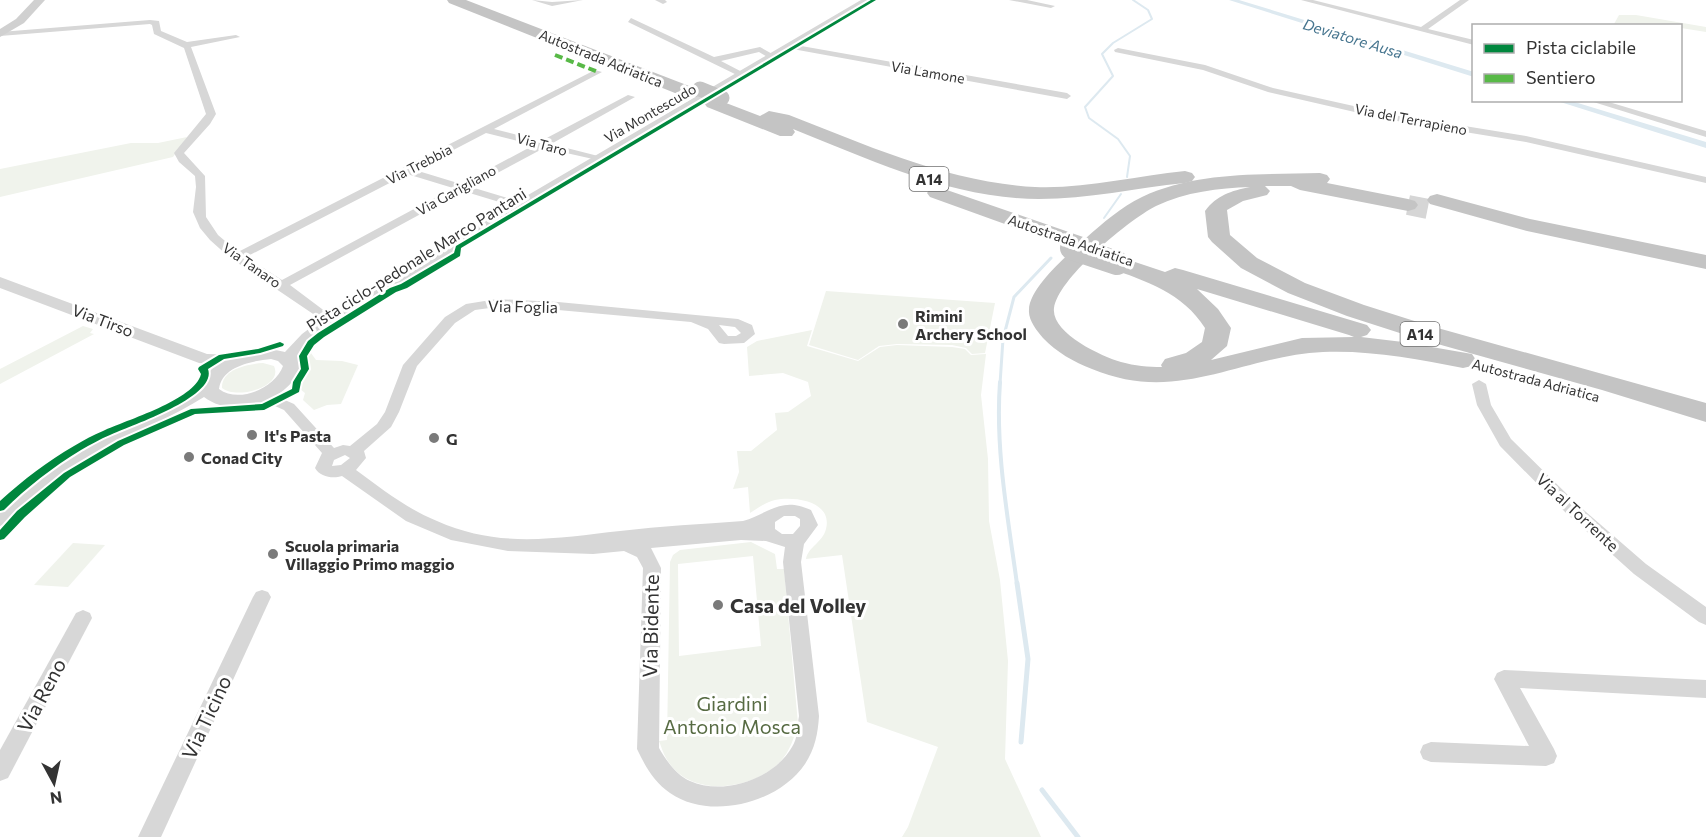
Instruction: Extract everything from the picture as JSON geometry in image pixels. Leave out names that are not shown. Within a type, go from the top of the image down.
[{"type":"highway","name":"Autostrada Adriatica","points":[[454,0],[695,91]]},
{"type":"highway","name":"Autostrada Adriatica","points":[[475,0],[926,189],[944,200],[1082,243]]},
{"type":"highway","name":"Autostrada Adriatica","points":[[717,100],[769,116],[965,193],[1082,243]]},
{"type":"highway","points":[[769,116],[783,119],[927,174],[998,190],[1036,193],[1071,192],[1192,176],[1320,179],[1410,200],[1306,190],[1246,194],[1230,199],[1218,208],[1214,217],[1222,241],[1236,254],[1286,284],[1324,300],[1396,324],[1655,396],[1706,414]]},
{"type":"highway","points":[[1320,179],[1202,185],[1143,205],[1106,233],[1054,281],[1046,292],[1041,311],[1046,324],[1063,343],[1085,357],[1117,369],[1163,376],[1205,371],[1282,349],[1332,344],[1382,345],[1463,360]]},
{"type":"highway","points":[[1082,243],[1124,257],[1192,296],[1209,312],[1218,328],[1214,346],[1195,359],[1152,367],[1126,366],[1085,349],[1064,328],[1059,307],[1065,296],[1093,266],[1148,216],[1184,195],[1223,186],[1276,183],[1361,196]]},
{"type":"highway","points":[[1435,205],[1706,262]]},
{"type":"highway","points":[[1532,226],[1660,242],[1706,244]]},
{"type":"highway","points":[[1532,226],[1661,261],[1706,277]]},
{"type":"highway","name":"Autostrada Adriatica","points":[[1124,257],[1260,303],[1706,427]]},
{"type":"highway","name":"Autostrada Adriatica","points":[[1124,257],[1280,294],[1706,414]]},
{"type":"main road","points":[[0,34],[20,21],[40,0]]},
{"type":"street","points":[[536,0],[552,4],[579,0]]},
{"type":"street","name":"Via Montescudo","points":[[280,357],[295,349],[348,308],[868,0]]},
{"type":"street","points":[[1013,0],[1051,6]]},
{"type":"street","points":[[1305,0],[1472,43]]},
{"type":"street","points":[[1422,30],[1465,0]]},
{"type":"street","points":[[631,20],[742,74]]},
{"type":"street","points":[[0,34],[150,22],[156,23],[157,32],[186,45],[236,37]]},
{"type":"street","name":"Via Tanaro","points":[[186,45],[193,53],[198,80],[211,114],[207,122],[179,153],[181,158],[199,173],[202,190],[197,206],[201,217],[222,245],[325,318]]},
{"type":"street","name":"Via Lamone","points":[[790,46],[1067,96]]},
{"type":"street","points":[[714,60],[760,49],[772,56]]},
{"type":"street","name":"Via del Terrapieno","points":[[1118,50],[1205,68],[1271,90],[1385,116],[1526,140],[1706,180]]},
{"type":"street","name":"Via Trebbia","points":[[239,256],[598,72]]},
{"type":"street","name":"Via Garigliano","points":[[281,285],[631,97]]},
{"type":"street","points":[[1598,102],[1706,134]]},
{"type":"street","name":"Via Taro","points":[[486,130],[597,159]]},
{"type":"street","points":[[407,171],[520,205]]},
{"type":"street","name":"Via Tirso","points":[[0,282],[212,379]]},
{"type":"street","name":"Via Foglia","points":[[354,451],[383,427],[392,412],[410,365],[450,320],[471,307],[497,303],[558,306],[693,318]]},
{"type":"street","name":"Via Montescudo","points":[[280,357],[325,318],[348,308]]},
{"type":"street","points":[[0,518],[34,488],[73,460],[109,439],[165,413],[212,379],[240,360],[280,357],[293,365],[292,372],[286,380],[262,395],[238,400],[212,379]]},
{"type":"street","points":[[286,380],[289,407]]},
{"type":"street","name":"Via al Torrente","points":[[1479,384],[1484,405],[1505,442],[1572,509],[1640,569],[1706,617]]},
{"type":"street","name":"Via Bidente","points":[[262,395],[289,407],[331,454],[324,461],[323,468],[329,472],[344,470],[411,517],[447,534],[478,542],[518,547],[627,545],[741,534],[768,527]]},
{"type":"street","points":[[331,454],[343,450],[354,451],[358,455],[357,462],[344,470]]},
{"type":"street","name":"Via Bidente","points":[[627,545],[643,549],[649,557],[652,568],[648,750],[656,766],[670,780],[687,791],[706,796],[736,795],[766,785],[789,766],[806,740],[808,716],[792,562],[794,548],[810,524],[804,514],[792,509],[771,515],[768,527]]},
{"type":"street","name":"Via Bidente","points":[[568,545],[620,537],[743,527],[768,527],[785,541],[799,538]]},
{"type":"street","name":"Via Ticino","points":[[149,837],[262,597]]},
{"type":"street","name":"Via Reno","points":[[0,771],[83,618]]},
{"type":"street","points":[[1431,752],[1546,756],[1504,679],[1706,689]]},
{"type":"green space","points":[[1619,15],[1636,15],[1706,27],[1706,32],[1682,28],[1682,24],[1614,24]]},
{"type":"green space","points":[[187,137],[173,157],[0,197],[0,169],[131,143],[158,143]]},
{"type":"green space","name":"Rimini Archery School","points":[[826,291],[995,303],[985,353],[972,354],[966,348],[952,345],[897,344],[879,346],[858,360],[809,345]]},
{"type":"green space","points":[[83,326],[93,329],[90,333],[94,334],[0,384],[0,369]]},
{"type":"green space","points":[[812,330],[807,346],[858,361],[880,347],[897,345],[952,347],[965,349],[971,355],[986,354],[981,395],[988,459],[989,521],[1000,580],[1008,661],[1005,759],[1041,837],[902,837],[908,827],[938,747],[867,722],[842,555],[806,559],[826,529],[827,520],[824,512],[818,506],[801,500],[783,499],[768,502],[750,513],[748,487],[733,489],[739,472],[737,451],[751,451],[777,430],[775,413],[788,412],[811,396],[808,382],[783,373],[749,376],[747,347],[757,341]]},
{"type":"green space","points":[[308,349],[316,360],[342,361],[358,365],[341,404],[327,405],[314,410],[303,400],[305,393],[300,389],[300,384],[308,369]]},
{"type":"green space","points":[[263,363],[274,366],[275,373],[266,385],[237,393],[222,388],[226,376],[231,372],[243,366]]},
{"type":"green space","name":"Giardini Antonio Mosca","points":[[751,542],[775,554],[777,569],[784,569],[798,724],[789,749],[780,762],[768,772],[737,784],[705,785],[689,780],[676,771],[666,758],[659,741],[667,740],[670,562],[673,555],[680,550]],"holes":[[[753,556],[761,646],[679,656],[678,564]]]},
{"type":"green space","points":[[73,543],[105,545],[68,587],[34,585]]},
{"type":"waterway","points":[[1127,177],[1130,156],[1118,139],[1089,118],[1085,107],[1113,76],[1102,54],[1113,43],[1152,19],[1148,10],[1133,0]]},
{"type":"waterway","name":"Deviatore Ausa","points":[[1232,0],[1472,74]]},
{"type":"waterway","name":"Deviatore Ausa","points":[[1565,102],[1706,145]]},
{"type":"waterway","points":[[1104,218],[1121,194]]},
{"type":"waterway","points":[[1000,384],[1003,339],[1014,297],[1051,258]]},
{"type":"waterway","points":[[1000,382],[1001,458],[1017,584]]},
{"type":"waterway","points":[[1017,583],[1028,659],[1021,742]]},
{"type":"waterway","points":[[1042,790],[1078,837]]},
{"type":"tunnel","points":[[1408,205],[1433,210]]},
{"type":"marked path","points":[[555,55],[598,72]]},
{"type":"cycle path","name":"Pista ciclo-pedonale Marco Pantani","points":[[0,536],[21,514],[67,475],[121,443],[194,411],[264,407],[296,390],[297,382],[305,369],[303,356],[311,343],[321,335],[393,290],[404,286],[457,254],[458,247],[874,0]]},
{"type":"cycle path","points":[[0,507],[37,476],[78,448],[106,433],[177,402],[203,380],[205,371],[202,369],[222,357],[260,351],[280,344]]},
{"type":"place","name":"Rimini Archery School","points":[[903,324]]},
{"type":"place","name":"It's Pasta","points":[[252,435]]},
{"type":"place","name":"G","points":[[434,438]]},
{"type":"place","name":"Conad City","points":[[189,457]]},
{"type":"place","name":"Scuola primaria Villaggio Primo maggio","points":[[273,554]]},
{"type":"place","name":"Casa del Volley","points":[[718,605]]}]
